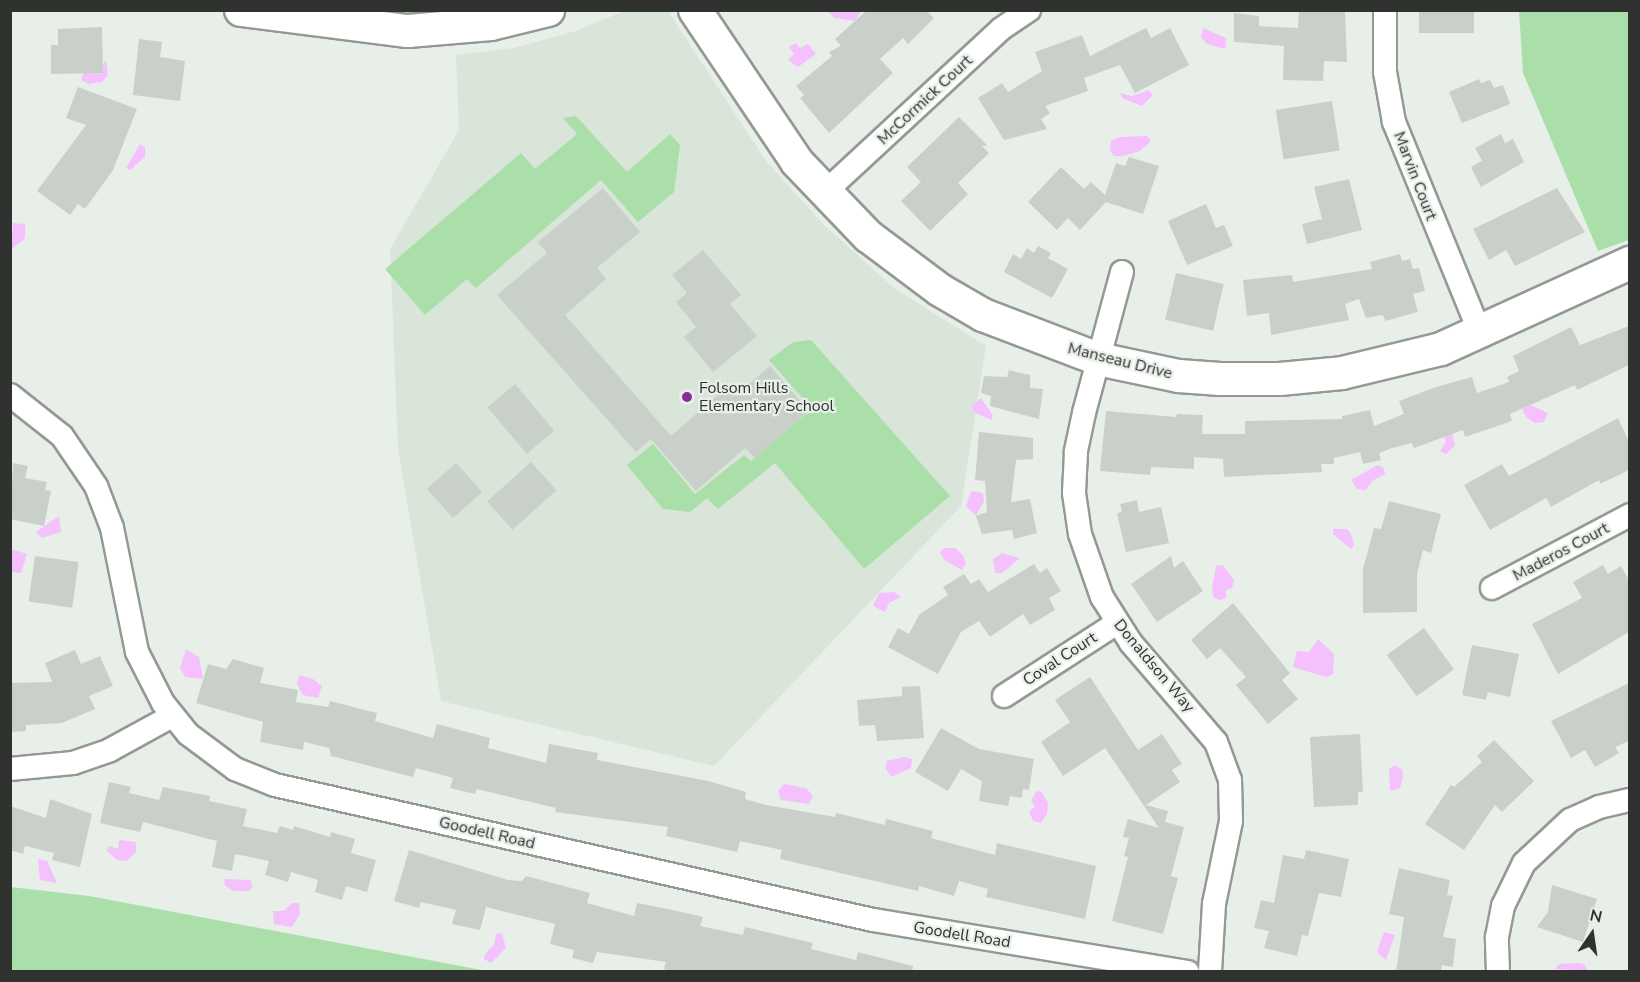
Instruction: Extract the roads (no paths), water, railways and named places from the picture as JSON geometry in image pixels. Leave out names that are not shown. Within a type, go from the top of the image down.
[{"type":"street","points":[[260,12],[408,31],[497,23],[548,10]]},
{"type":"street","name":"Manseau Drive","points":[[695,10],[772,130],[824,193],[868,236],[940,290],[1022,333],[1098,359],[1179,376],[1280,379],[1382,366],[1480,333],[1629,263]]},
{"type":"street","name":"McCormick Court","points":[[824,193],[1001,29],[1029,10]]},
{"type":"street","name":"Marvin Court","points":[[1385,10],[1385,72],[1394,122],[1480,333]]},
{"type":"street","name":"Donaldson Way","points":[[1122,272],[1076,452],[1074,493],[1091,573],[1117,623],[1216,742],[1230,780],[1231,821],[1214,904],[1210,972]]},
{"type":"street","name":"Goodell Road","points":[[10,395],[62,436],[96,486],[112,528],[137,652],[148,679],[172,716],[210,753],[235,768],[275,785],[873,920],[1188,972]]},
{"type":"street","name":"Maderos Court","points":[[1492,588],[1629,515]]},
{"type":"street","name":"Coval Court","points":[[1004,696],[1117,623]]},
{"type":"street","points":[[10,769],[64,764],[110,750],[172,716]]},
{"type":"street","points":[[1498,972],[1497,937],[1503,906],[1529,857],[1570,820],[1599,807],[1629,800]]},
{"type":"place","name":"Folsom Hills Elementary School","points":[[687,397]]}]
